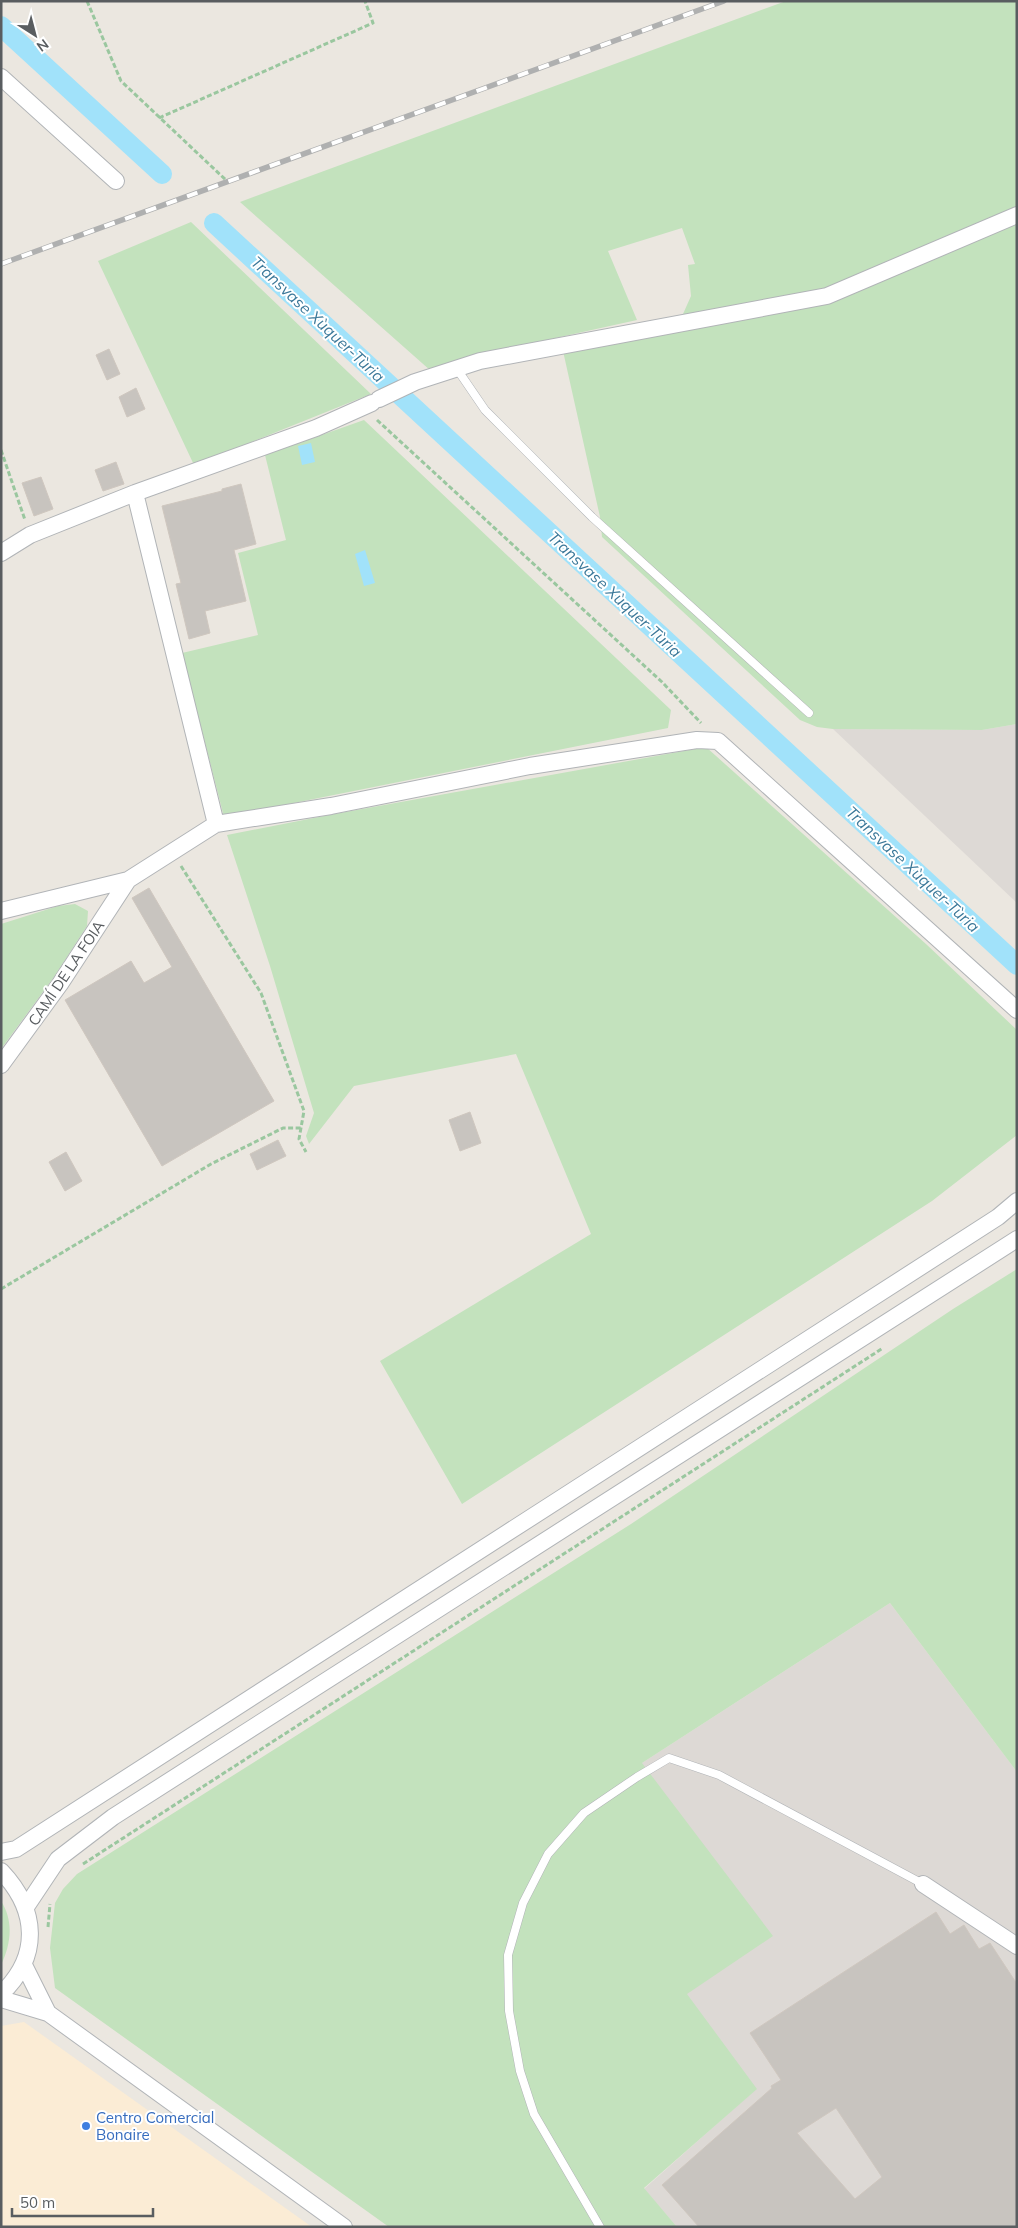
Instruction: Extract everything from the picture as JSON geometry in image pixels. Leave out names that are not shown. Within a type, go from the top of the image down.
[{"type":"street","points":[[1,77],[116,181]]},
{"type":"street","points":[[1,553],[30,535],[135,493],[316,428],[415,382],[480,362],[827,296],[1017,215]]},
{"type":"street","points":[[135,493],[216,824]]},
{"type":"street","points":[[1,911],[128,880],[216,824],[331,806],[530,766],[697,740],[718,741],[1017,1010]]},
{"type":"street","name":"CAMÍ DE LA FOIA","points":[[1,1065],[60,984],[128,880]]},
{"type":"street","points":[[1,1852],[16,1848],[998,1217],[1017,1201]]},
{"type":"street","points":[[26,1907],[58,1859],[113,1817],[1017,1239]]},
{"type":"street","points":[[1,1871],[16,1886],[26,1907],[30,1936],[24,1965],[13,1983],[1,1994]]},
{"type":"street","points":[[924,1884],[1017,1946]]},
{"type":"street","points":[[24,1965],[48,2013]]},
{"type":"street","points":[[1,1999],[48,2013],[344,2227]]},
{"type":"lane","points":[[456,369],[485,410],[592,517],[809,713]]},
{"type":"lane","points":[[600,2227],[534,2114],[520,2070],[509,2011],[508,1956],[523,1903],[548,1854],[584,1813],[669,1758],[720,1775],[924,1884]]},
{"type":"path","points":[[87,1],[121,81],[228,182]]},
{"type":"path","points":[[160,118],[373,23],[365,1]]},
{"type":"path","points":[[377,419],[662,682],[718,741]]},
{"type":"path","points":[[1,450],[30,535]]},
{"type":"path","points":[[173,852],[261,993],[304,1111],[299,1139],[306,1152]]},
{"type":"path","points":[[1,1289],[211,1164],[283,1128],[301,1128]]},
{"type":"path","points":[[77,1868],[891,1343]]},
{"type":"path","points":[[47,1933],[51,1898]]},
{"type":"shaded area","points":[[1017,724],[1017,903],[833,729],[982,730]]},
{"type":"shaded area","points":[[890,1603],[1017,1772],[1017,2227],[677,2227],[644,2189],[756,2089],[686,1994],[642,1763]]},
{"type":"shaded area","name":"Centro Comercial Bonaire","points":[[24,2022],[312,2227],[1,2227],[1,2026]]},
{"type":"green space","points":[[786,1],[1017,1],[1017,724],[982,730],[833,729],[817,727],[800,720],[602,537],[600,517],[563,351],[686,325],[683,314],[691,296],[688,265],[695,264],[682,228],[608,251],[637,320],[488,353],[431,371],[240,202]]},
{"type":"green space","points":[[191,222],[371,394],[194,465],[98,261]]},
{"type":"green space","points":[[364,420],[671,710],[668,728],[224,817],[182,653],[258,635],[238,553],[286,540],[265,455]]},
{"type":"green space","points":[[706,747],[926,944],[1017,1030],[1017,1135],[932,1201],[462,1504],[380,1361],[591,1234],[516,1054],[354,1086],[309,1144],[306,1136],[314,1113],[270,966],[227,835]]},
{"type":"green space","points":[[75,904],[88,911],[87,926],[54,977],[1,1049],[1,924],[58,906]]},
{"type":"green space","points":[[1017,1269],[1017,1772],[890,1603],[642,1763],[773,1936],[687,1994],[757,2089],[644,2188],[677,2227],[389,2227],[55,1988],[50,1948],[55,1903],[63,1889],[77,1874],[631,1524],[953,1309]]},
{"type":"green space","points":[[1,1901],[8,1916],[10,1933],[1,1965]]},
{"type":"water","points":[[311,443],[315,462],[302,465],[298,446]]},
{"type":"water","points":[[365,550],[375,583],[364,586],[355,554]]},
{"type":"building","points":[[109,349],[120,374],[107,380],[96,355]]},
{"type":"building","points":[[136,388],[145,409],[127,417],[119,397]]},
{"type":"building","points":[[116,462],[124,484],[103,491],[95,470]]},
{"type":"building","points":[[41,477],[53,509],[34,516],[22,483]]},
{"type":"building","points":[[241,484],[256,544],[234,550],[246,601],[205,611],[210,633],[189,639],[176,584],[181,583],[162,506],[222,491],[222,489]]},
{"type":"building","points":[[149,888],[274,1101],[162,1166],[65,1000],[131,961],[144,983],[172,967],[132,898]]},
{"type":"building","points":[[470,1112],[481,1143],[460,1151],[449,1120]]},
{"type":"building","points":[[278,1140],[286,1156],[257,1170],[250,1154]]},
{"type":"building","points":[[66,1152],[82,1181],[65,1191],[49,1162]]},
{"type":"building","points":[[936,1912],[950,1934],[964,1925],[979,1949],[990,1943],[1017,1984],[1017,2227],[699,2227],[662,2185],[772,2088],[771,2086],[781,2080],[750,2033]],"holes":[[[836,2108],[882,2177],[855,2199],[797,2133]]]},
{"type":"waterway","name":"Transvase Xùquer-Tùria","points":[[1,26],[162,174]]},
{"type":"waterway","name":"Transvase Xùquer-Tùria","points":[[214,223],[1017,965]]},
{"type":"railway","points":[[1,264],[724,1]]},
{"type":"place","name":"Centro Comercial Bonaire","points":[[86,2126]]}]
